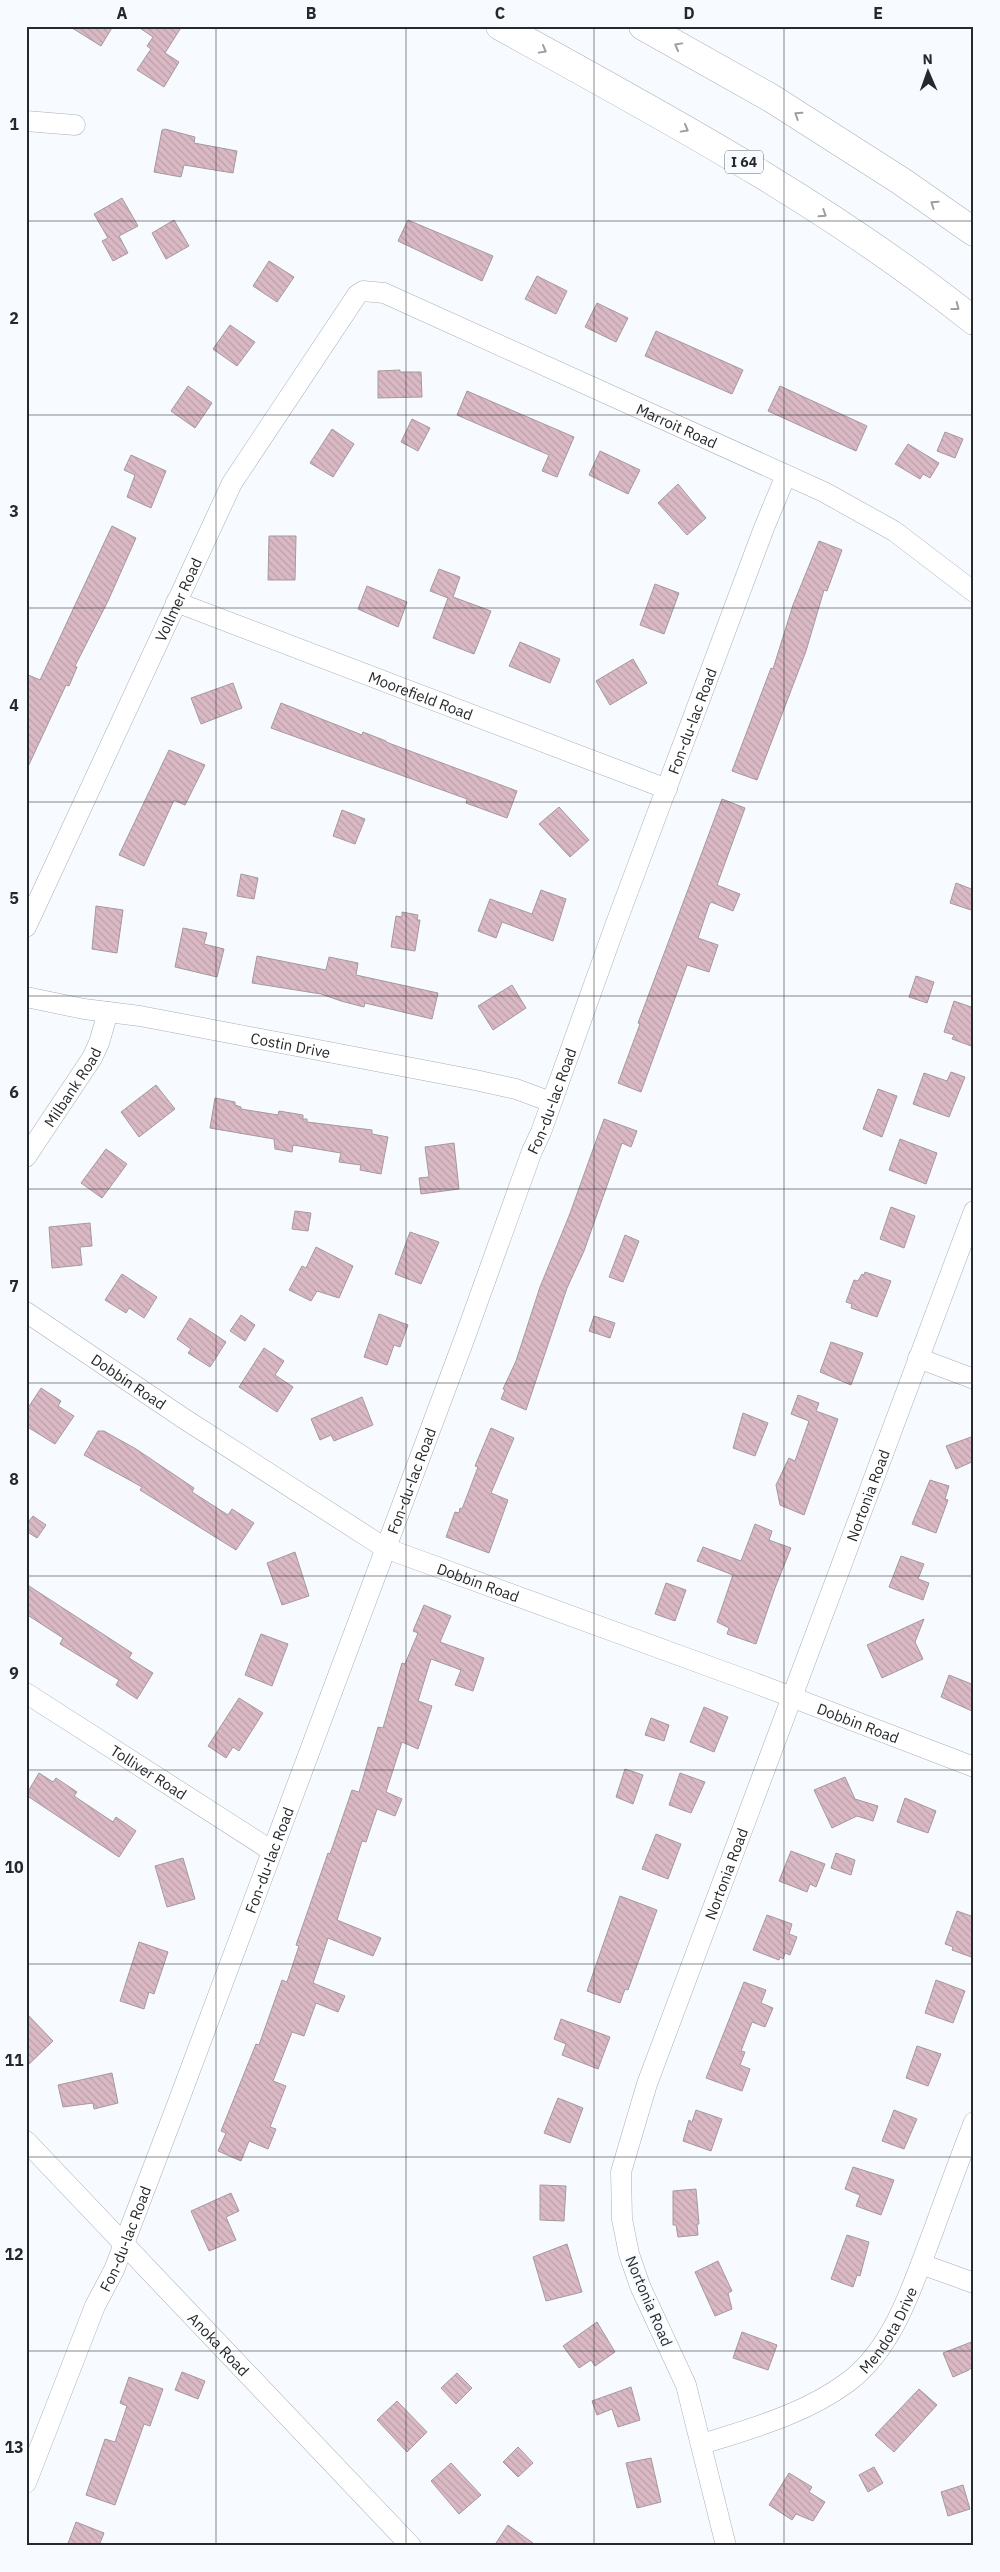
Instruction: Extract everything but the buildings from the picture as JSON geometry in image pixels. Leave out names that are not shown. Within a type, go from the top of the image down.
[{"type":"highway","name":"I 64","points":[[500,26],[748,164],[875,248],[974,321]]},
{"type":"highway","points":[[643,26],[771,98],[901,181],[974,232]]},
{"type":"street","points":[[26,120],[75,125]]},
{"type":"street","name":"Marroit Road","points":[[364,291],[384,293],[786,475],[863,512],[894,531],[974,592]]},
{"type":"street","name":"Vollmer Road","points":[[26,927],[232,483],[357,295],[364,291]]},
{"type":"street","name":"Fon-du-lac Road","points":[[26,2483],[95,2306],[114,2270],[272,1851],[764,528],[786,475]]},
{"type":"street","name":"Moorefield Road","points":[[176,602],[667,789]]},
{"type":"street","name":"Costin Drive","points":[[26,998],[140,1016],[474,1080],[516,1089],[551,1102]]},
{"type":"street","name":"Milbank Road","points":[[26,1158],[92,1058],[99,1043],[108,1012]]},
{"type":"street","name":"Nortonia Road","points":[[726,2546],[686,2385],[640,2286],[629,2254],[622,2218],[621,2172],[647,2084],[974,1211]]},
{"type":"street","name":"Dobbin Road","points":[[26,1312],[183,1418],[385,1548],[974,1767]]},
{"type":"street","points":[[918,1358],[974,1379]]},
{"type":"street","name":"Tolliver Road","points":[[26,1693],[229,1826],[272,1851]]},
{"type":"street","name":"Mendota Drive","points":[[702,2444],[796,2412],[821,2400],[861,2371],[880,2347],[900,2314],[921,2264],[974,2122]]},
{"type":"street","name":"Anoka Road","points":[[26,2141],[412,2546]]},
{"type":"street","points":[[921,2264],[974,2283]]}]
